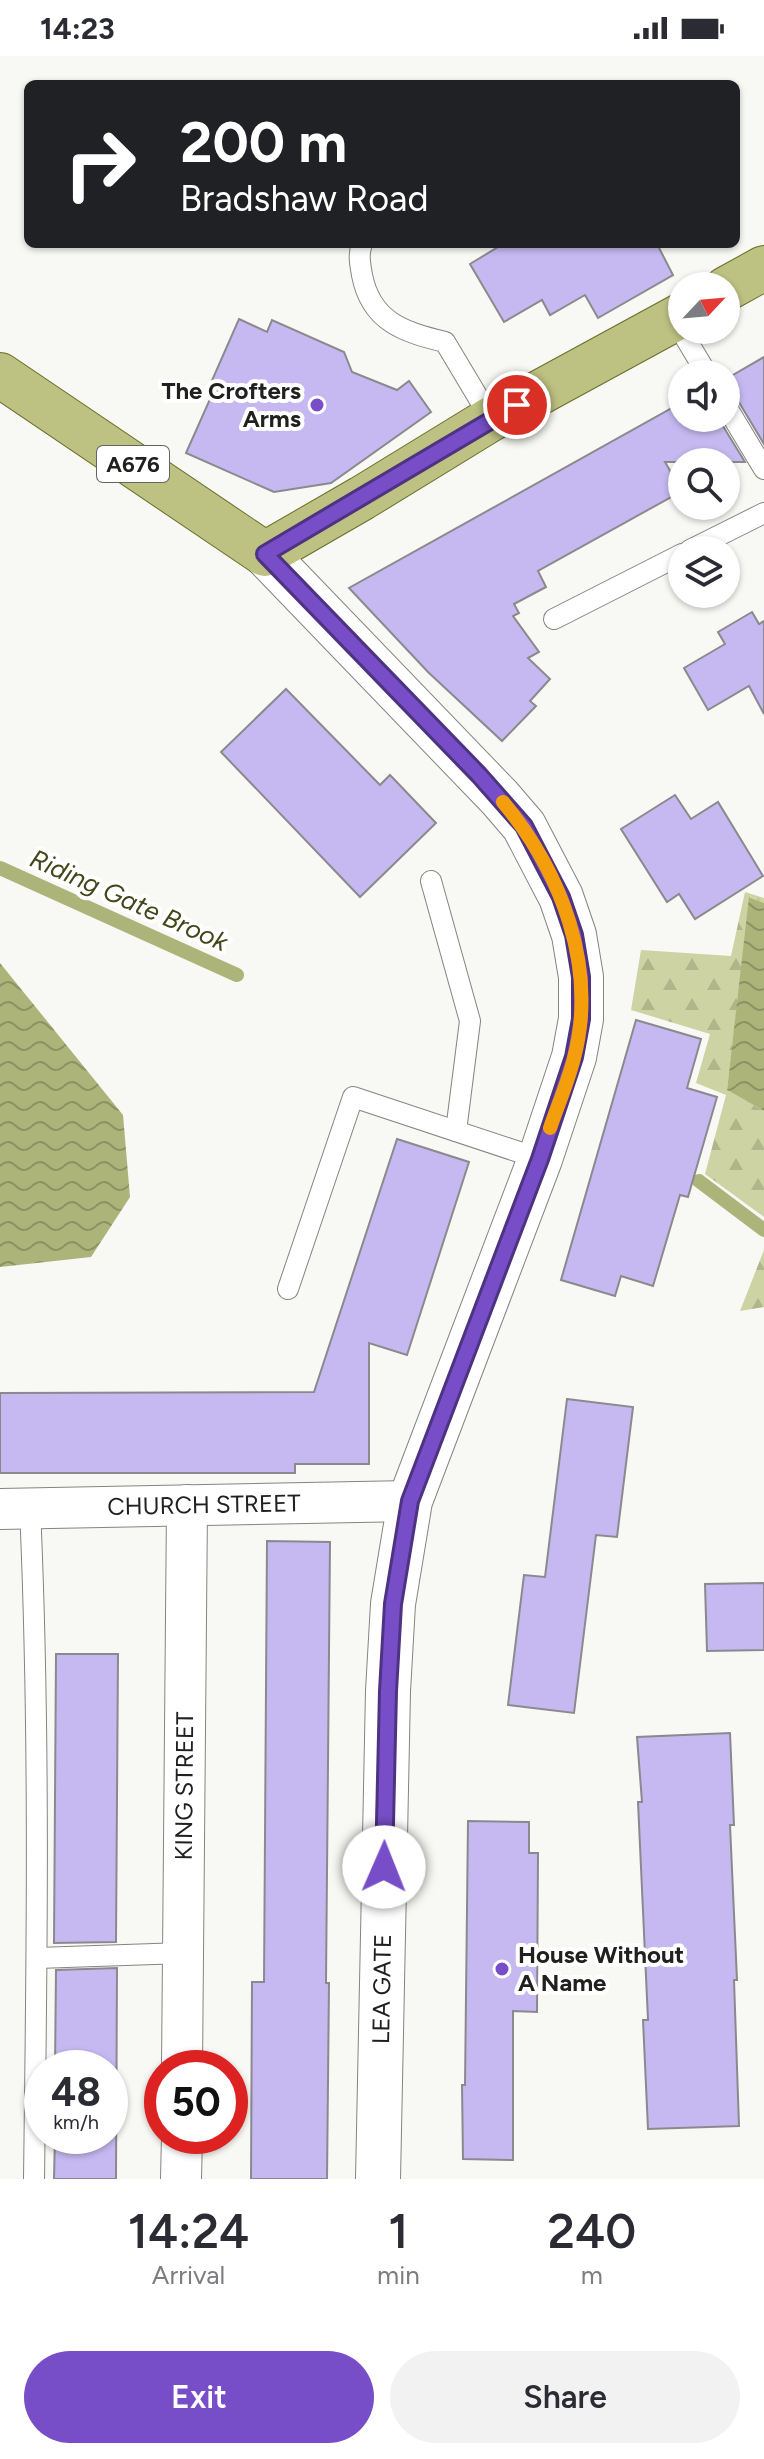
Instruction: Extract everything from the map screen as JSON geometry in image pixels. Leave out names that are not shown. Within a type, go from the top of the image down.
[{"type":"main road","points":[[740,281],[764,268]]},
{"type":"main road","points":[[265,554],[491,419],[668,322]]},
{"type":"main road","name":"A676","points":[[0,375],[265,554]]},
{"type":"main road","name":"LEA GATE","points":[[265,554],[524,826],[561,897],[574,935],[581,977],[581,1019],[574,1057],[540,1159],[410,1501],[393,1604],[388,1691],[378,2179]]},
{"type":"street","name":"CHURCH STREET","points":[[15,1508],[410,1501]]},
{"type":"street","name":"KING STREET","points":[[182,2050],[187,1505]]},
{"type":"street","points":[[181,2179],[182,2154]]},
{"type":"lane","points":[[360,248],[358,254],[365,291],[378,313],[391,324],[445,342],[491,419]]},
{"type":"lane","points":[[740,429],[764,469]]},
{"type":"lane","points":[[718,536],[764,513]]},
{"type":"lane","points":[[554,619],[668,561]]},
{"type":"lane","points":[[431,881],[470,1021],[456,1131]]},
{"type":"lane","points":[[288,1289],[353,1097],[540,1159]]},
{"type":"lane","points":[[15,1508],[37,1650],[34,2179]]},
{"type":"lane","points":[[37,1958],[184,1953]]},
{"type":"green space","points":[[745,892],[764,898],[764,903],[750,897],[727,1090],[764,1111],[764,1217],[705,1174],[726,1095],[696,1083],[710,1034],[631,1010],[641,950],[731,956]]},
{"type":"green space","points":[[764,1250],[764,1307],[740,1311]]},
{"type":"water","points":[[749,897],[764,903],[764,1111],[727,1090]]},
{"type":"water","points":[[0,963],[123,1115],[130,1197],[91,1257],[0,1267]]},
{"type":"building","points":[[496,248],[659,248],[671,272],[668,272],[668,278],[598,318],[585,295],[550,315],[542,300],[504,322],[470,264]]},
{"type":"building","name":"The Crofters Arms","points":[[239,319],[267,332],[272,320],[344,352],[352,372],[397,390],[409,381],[431,412],[331,483],[274,492],[186,453],[211,397],[206,394]]},
{"type":"building","points":[[764,357],[764,444],[740,404],[740,371]]},
{"type":"building","points":[[668,410],[668,432],[727,432],[736,448],[668,448],[668,462],[665,462],[668,467],[668,499],[538,571],[546,587],[514,604],[519,613],[513,616],[539,652],[528,658],[550,679],[530,701],[536,706],[502,741],[428,672],[349,588]]},
{"type":"building","points":[[752,612],[759,624],[764,621],[764,714],[749,686],[708,710],[684,668],[725,644],[718,632]]},
{"type":"building","points":[[286,689],[380,785],[390,775],[436,823],[360,897],[221,752]]},
{"type":"building","points":[[675,795],[691,819],[718,802],[763,876],[695,919],[679,894],[667,902],[621,829]]},
{"type":"building","points":[[636,1020],[701,1039],[687,1088],[717,1097],[688,1197],[680,1195],[653,1286],[621,1276],[615,1296],[561,1280]]},
{"type":"building","points":[[397,1139],[469,1162],[407,1355],[369,1343],[369,1464],[295,1464],[295,1473],[0,1473],[0,1393],[314,1392]]},
{"type":"building","points":[[567,1399],[633,1407],[617,1537],[596,1535],[574,1713],[508,1705],[524,1575],[545,1577]]},
{"type":"building","points":[[267,1541],[330,1542],[327,2179],[251,2179],[252,1982],[264,1982]]},
{"type":"building","points":[[764,1583],[764,1650],[707,1651],[705,1584]]},
{"type":"building","points":[[56,1654],[118,1654],[116,1942],[54,1943]]},
{"type":"building","points":[[730,1733],[739,2126],[648,2129],[643,2020],[648,2020],[638,1802],[642,1802],[637,1737]]},
{"type":"building","points":[[468,1821],[529,1822],[529,1853],[538,1853],[537,2012],[513,2011],[513,2160],[463,2159]]},
{"type":"building","points":[[117,1968],[117,2050],[55,2050],[56,1970]]},
{"type":"building","points":[[55,2154],[116,2154],[116,2179],[54,2179]]},
{"type":"waterway","name":"Riding Gate Brook","points":[[0,868],[237,975]]},
{"type":"waterway","name":"Riding Gate Brook","points":[[699,1181],[764,1230]]},
{"type":"slow traffic","points":[[503,802],[524,826],[561,897],[574,935],[581,977],[581,1019],[574,1057],[550,1128]]},
{"type":"place","name":"The Crofters Arms","points":[[317,405]]},
{"type":"place","name":"House Without A Name","points":[[502,1969]]},
{"type":"route","points":[[384,1867],[393,1604],[410,1501],[540,1159],[574,1057],[581,1019],[581,977],[574,935],[561,897],[524,826],[479,775],[265,554],[517,405]]}]
